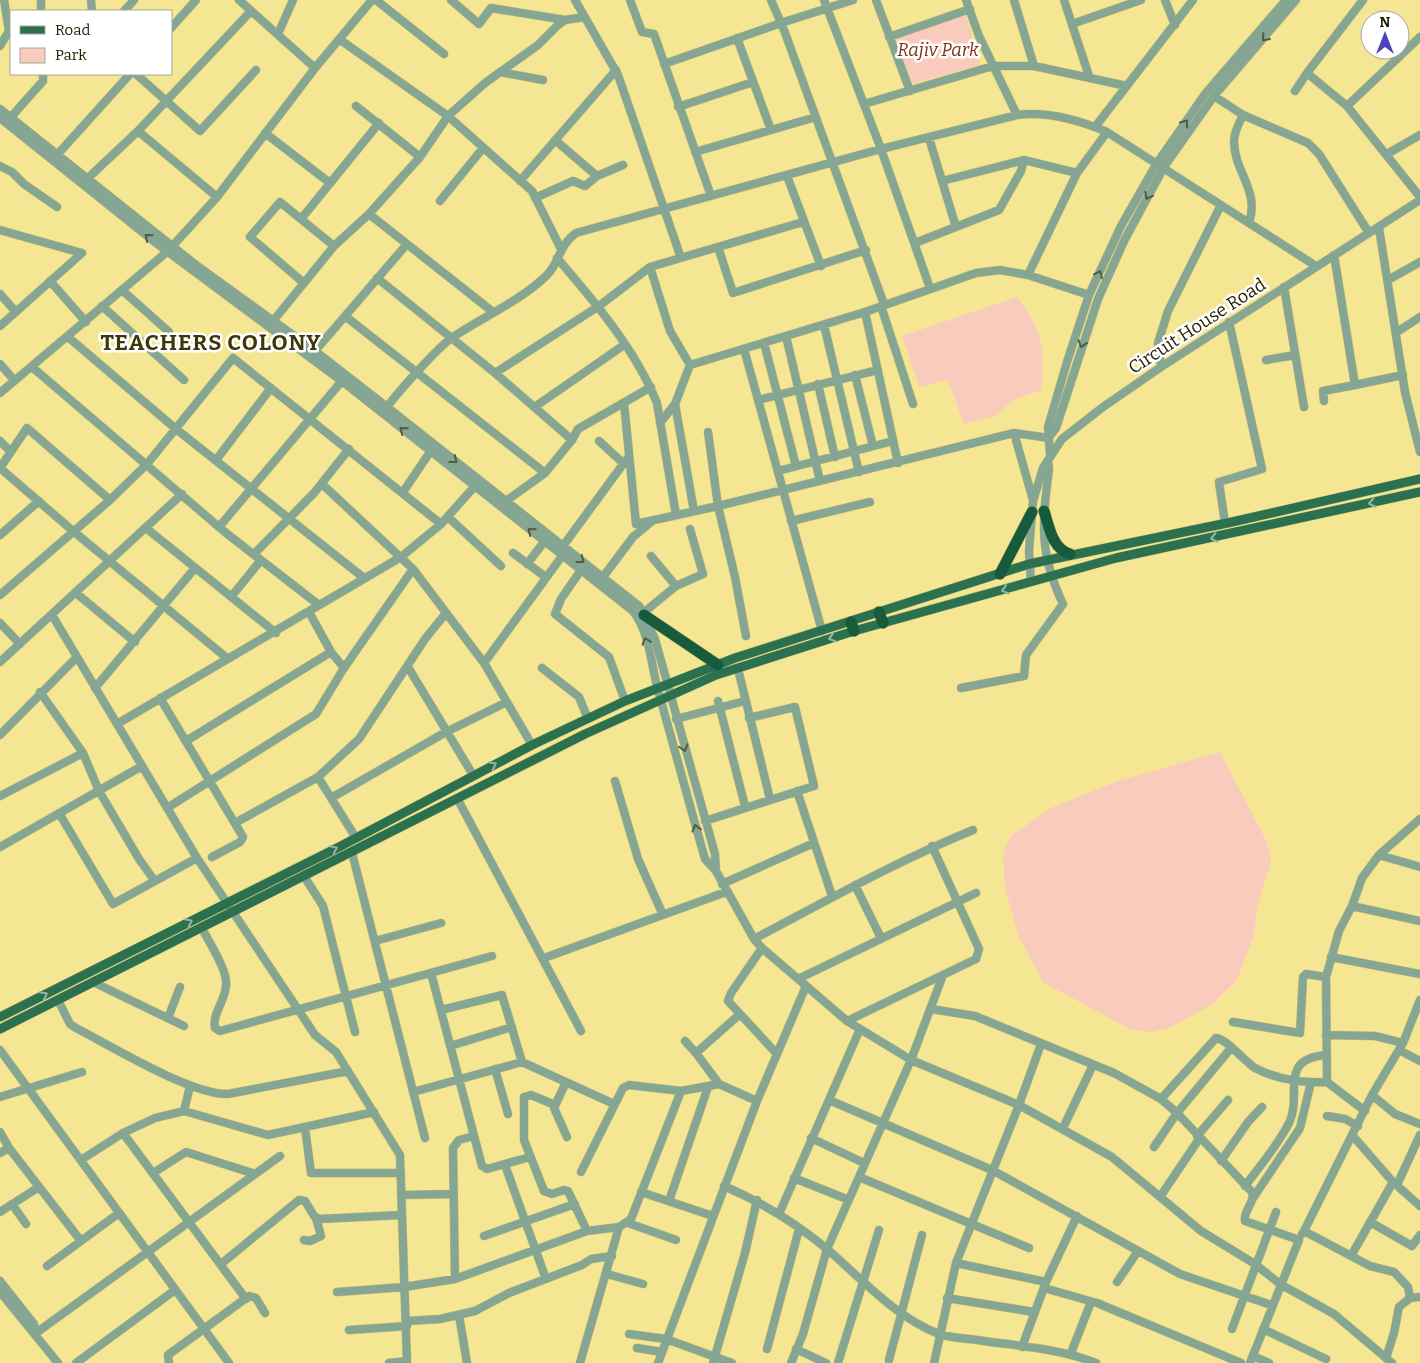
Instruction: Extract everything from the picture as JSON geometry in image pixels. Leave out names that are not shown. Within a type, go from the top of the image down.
[{"type":"highway","points":[[1036,508],[1054,541],[1064,552],[1070,554]]},
{"type":"highway","points":[[1000,574],[1036,508]]},
{"type":"highway","points":[[644,614],[718,665]]},
{"type":"main road","points":[[881,618],[1028,564],[1226,523],[1420,479]]},
{"type":"main road","points":[[0,1029],[234,913],[457,798],[665,697],[738,669],[852,626],[881,618],[1031,582],[1116,558],[1420,492]]},
{"type":"main road","points":[[0,1016],[356,838],[532,745],[625,701],[718,665],[822,631],[852,626]]},
{"type":"street","points":[[0,46],[9,32],[4,0]]},
{"type":"street","points":[[125,10],[134,0]]},
{"type":"street","points":[[172,27],[196,0]]},
{"type":"street","points":[[240,0],[315,68]]},
{"type":"street","points":[[278,34],[293,0]]},
{"type":"street","points":[[0,393],[68,338],[170,248],[217,197],[315,68],[372,0]]},
{"type":"street","points":[[376,0],[444,54]]},
{"type":"street","points":[[451,0],[479,24],[491,8],[565,20],[585,17]]},
{"type":"street","points":[[575,0],[616,70],[681,258]]},
{"type":"street","points":[[630,0],[642,32],[654,34],[678,107],[711,196]]},
{"type":"street","points":[[770,0],[781,22],[866,250],[913,404]]},
{"type":"street","points":[[664,64],[826,4],[853,0]]},
{"type":"street","points":[[876,0],[910,91]]},
{"type":"street","points":[[966,0],[993,66],[1017,115]]},
{"type":"street","points":[[1014,0],[1034,66]]},
{"type":"street","points":[[1064,0],[1089,76]]},
{"type":"street","points":[[1072,24],[1141,0]]},
{"type":"street","points":[[1165,0],[1175,25]]},
{"type":"street","points":[[1096,127],[1193,0]]},
{"type":"street","points":[[1049,437],[1056,428],[1098,299],[1160,165],[1214,96],[1296,0]]},
{"type":"street","points":[[1295,91],[1307,72],[1363,0]]},
{"type":"street","points":[[1031,582],[1028,564],[1036,508],[1049,469],[1048,427],[1089,295],[1121,226],[1205,94],[1282,1]]},
{"type":"street","points":[[826,4],[881,149],[930,288]]},
{"type":"street","points":[[890,36],[970,9]]},
{"type":"street","points":[[87,179],[138,130],[251,11]]},
{"type":"street","points":[[273,321],[334,246],[369,214],[420,157],[448,116],[500,72],[538,45],[565,20]]},
{"type":"street","points":[[1347,106],[1420,37]]},
{"type":"street","points":[[737,38],[771,130]]},
{"type":"street","points":[[339,39],[448,116],[532,191],[560,250]]},
{"type":"street","points":[[864,104],[993,66],[1034,66],[1089,76],[1126,86]]},
{"type":"street","points":[[137,75],[200,131],[256,70]]},
{"type":"street","points":[[520,181],[616,70]]},
{"type":"street","points":[[500,72],[543,80]]},
{"type":"street","points":[[1307,72],[1347,106],[1387,154],[1420,199]]},
{"type":"street","points":[[11,117],[43,81],[43,75]]},
{"type":"street","points":[[56,155],[129,75]]},
{"type":"street","points":[[678,107],[753,82]]},
{"type":"street","points":[[1214,96],[1243,115],[1308,143],[1319,154],[1369,233]]},
{"type":"street","points":[[356,106],[420,157]]},
{"type":"street","points":[[0,109],[170,248],[315,351],[385,410],[430,452],[636,615],[651,656],[658,688],[665,697],[676,719],[715,854],[716,871]]},
{"type":"street","points":[[385,410],[450,338],[547,276],[566,241],[576,233],[881,149],[1017,115],[1041,115],[1069,119],[1107,132],[1316,266]]},
{"type":"street","points":[[1243,115],[1234,142],[1250,192],[1253,210],[1249,223]]},
{"type":"street","points":[[695,152],[816,117]]},
{"type":"street","points":[[0,118],[341,382],[385,410],[506,501],[639,606],[655,639],[667,684],[665,697],[705,859],[716,871],[726,892],[754,939],[762,948],[847,1021],[911,1060],[1019,1105],[1112,1157],[1201,1231],[1255,1264],[1280,1284],[1334,1314],[1389,1361]]},
{"type":"street","points":[[301,219],[379,123]]},
{"type":"street","points":[[138,130],[217,197]]},
{"type":"street","points":[[1028,275],[1077,173],[1107,132]]},
{"type":"street","points":[[265,133],[330,184]]},
{"type":"street","points":[[1387,154],[1420,136]]},
{"type":"street","points":[[929,138],[956,226]]},
{"type":"street","points":[[555,140],[596,176]]},
{"type":"street","points":[[440,201],[483,148]]},
{"type":"street","points":[[915,243],[999,210],[1021,171],[1024,160]]},
{"type":"street","points":[[942,181],[1024,160],[1077,173]]},
{"type":"street","points":[[0,166],[12,172],[24,184],[57,207]]},
{"type":"street","points":[[535,198],[573,181],[585,186],[596,176],[623,166]]},
{"type":"street","points":[[787,176],[821,266]]},
{"type":"street","name":"Circuit House Road","points":[[1036,508],[1043,468],[1069,433],[1160,367],[1316,266],[1379,228],[1420,199]]},
{"type":"street","points":[[304,283],[250,237],[280,202],[334,246]]},
{"type":"street","points":[[1160,367],[1158,343],[1168,311],[1221,205]]},
{"type":"street","points":[[369,214],[493,312]]},
{"type":"street","points":[[495,373],[600,306],[650,267],[804,222]]},
{"type":"street","points":[[1379,228],[1410,414],[1420,452]]},
{"type":"street","points":[[0,230],[82,253],[0,326]]},
{"type":"street","points":[[315,351],[407,244]]},
{"type":"street","points":[[718,247],[733,293],[866,250]]},
{"type":"street","points":[[1334,255],[1355,385]]},
{"type":"street","points":[[557,258],[600,306],[651,387],[657,403],[676,516]]},
{"type":"street","points":[[1388,280],[1420,262]]},
{"type":"street","points":[[650,267],[670,331],[690,365]]},
{"type":"street","points":[[690,365],[865,312],[976,273],[1000,270],[1028,275],[1089,295]]},
{"type":"street","points":[[377,278],[536,406],[572,440]]},
{"type":"street","points":[[50,282],[86,322]]},
{"type":"street","points":[[1284,287],[1304,407]]},
{"type":"street","points":[[122,290],[169,332]]},
{"type":"street","points":[[0,294],[16,312]]},
{"type":"street","points":[[102,306],[184,380]]},
{"type":"street","points":[[865,312],[898,462]]},
{"type":"street","points":[[345,316],[545,473]]},
{"type":"street","points":[[1397,332],[1420,317]]},
{"type":"street","points":[[1226,523],[1218,482],[1262,469],[1229,322]]},
{"type":"street","points":[[824,325],[859,472]]},
{"type":"street","points":[[786,336],[820,480]]},
{"type":"street","points":[[68,338],[176,429],[364,578]]},
{"type":"street","points":[[764,343],[779,394],[796,466]]},
{"type":"street","points":[[536,406],[624,345]]},
{"type":"street","points":[[744,348],[822,631]]},
{"type":"street","points":[[1266,360],[1295,355]]},
{"type":"street","points":[[0,595],[110,500],[147,464],[233,358],[311,418],[441,524]]},
{"type":"street","points":[[0,364],[14,380]]},
{"type":"street","points":[[660,423],[675,404],[690,365]]},
{"type":"street","points":[[32,367],[219,526],[319,606]]},
{"type":"street","points":[[758,400],[878,370]]},
{"type":"street","points":[[855,375],[873,446]]},
{"type":"street","points":[[1324,401],[1323,391],[1403,375]]},
{"type":"street","points":[[219,526],[341,382]]},
{"type":"street","points":[[818,384],[835,456]]},
{"type":"street","points":[[506,501],[545,473],[572,440],[578,429],[651,387]]},
{"type":"street","points":[[216,460],[271,388]]},
{"type":"street","points":[[624,403],[636,524],[694,512],[1014,433],[1049,437]]},
{"type":"street","points":[[675,404],[694,512]]},
{"type":"street","points":[[1410,414],[1420,411]]},
{"type":"street","points":[[110,500],[27,428],[0,468],[228,659]]},
{"type":"street","points":[[708,432],[718,506],[735,577],[746,636]]},
{"type":"street","points":[[961,688],[1024,676],[1026,655],[1063,604],[1050,577],[1036,508],[1014,433]]},
{"type":"street","points":[[0,441],[11,452]]},
{"type":"street","points":[[600,441],[624,464]]},
{"type":"street","points":[[778,471],[893,441]]},
{"type":"street","points":[[254,554],[322,484],[349,449]]},
{"type":"street","points":[[403,492],[430,452]]},
{"type":"street","points":[[563,546],[629,456]]},
{"type":"street","points":[[322,484],[413,569],[484,664],[532,745]]},
{"type":"street","points":[[117,724],[276,633],[364,578],[402,557],[441,524],[475,486]]},
{"type":"street","points":[[0,662],[182,494]]},
{"type":"street","points":[[0,535],[39,501]]},
{"type":"street","points":[[792,521],[870,502]]},
{"type":"street","points":[[448,517],[501,566]]},
{"type":"street","points":[[603,577],[634,537],[653,520]]},
{"type":"street","points":[[146,528],[276,633]]},
{"type":"street","points":[[644,614],[676,586],[703,574],[690,529]]},
{"type":"street","points":[[527,564],[544,542]]},
{"type":"street","points":[[513,553],[543,576]]},
{"type":"street","points":[[484,664],[562,556]]},
{"type":"street","points":[[651,556],[676,586]]},
{"type":"street","points":[[231,597],[261,560]]},
{"type":"street","points":[[96,688],[196,568]]},
{"type":"street","points":[[167,808],[316,714],[344,668],[413,569]]},
{"type":"street","points":[[581,570],[561,599],[556,614],[609,657],[625,701]]},
{"type":"street","points":[[76,593],[135,642]]},
{"type":"street","points":[[309,612],[331,652],[344,668]]},
{"type":"street","points":[[235,823],[318,777],[358,739],[426,639],[446,613]]},
{"type":"street","points":[[52,615],[197,858],[315,1035],[336,1052],[399,1152],[407,1362],[389,1363]]},
{"type":"street","points":[[0,623],[20,644]]},
{"type":"street","points":[[186,741],[331,652]]},
{"type":"street","points":[[0,735],[40,692],[77,657]]},
{"type":"street","points":[[408,667],[473,775]]},
{"type":"street","points":[[542,668],[580,697],[588,718]]},
{"type":"street","points":[[738,669],[770,799]]},
{"type":"street","points":[[40,692],[84,753],[99,791],[138,859],[154,880]]},
{"type":"street","points":[[160,698],[243,839],[212,857]]},
{"type":"street","points":[[676,719],[718,704],[745,700]]},
{"type":"street","points":[[331,798],[446,732],[507,702]]},
{"type":"street","points":[[718,704],[746,806]]},
{"type":"street","points":[[705,821],[746,806],[814,786],[795,707],[749,718]]},
{"type":"street","points":[[0,796],[84,753]]},
{"type":"street","points":[[0,847],[142,766]]},
{"type":"street","points":[[318,777],[356,838]]},
{"type":"street","points":[[615,781],[638,859],[663,915]]},
{"type":"street","points":[[797,791],[832,896]]},
{"type":"street","points":[[457,798],[544,958],[580,1031]]},
{"type":"street","points":[[59,813],[113,904],[197,858]]},
{"type":"street","points":[[1327,1082],[1326,977],[1338,932],[1352,906],[1362,878],[1379,855],[1420,819]]},
{"type":"street","points":[[754,939],[832,896],[932,846],[973,830]]},
{"type":"street","points":[[722,884],[814,843]]},
{"type":"street","points":[[847,1021],[976,959],[979,954],[979,949],[932,846]]},
{"type":"street","points":[[352,853],[425,1138]]},
{"type":"street","points":[[1379,855],[1420,867]]},
{"type":"street","points":[[304,876],[323,906],[355,1032]]},
{"type":"street","points":[[855,885],[881,938]]},
{"type":"street","points":[[544,958],[726,892]]},
{"type":"street","points":[[798,979],[976,893]]},
{"type":"street","points":[[1352,906],[1420,922]]},
{"type":"street","points":[[375,941],[441,923]]},
{"type":"street","points":[[202,928],[226,980],[224,995],[215,1022],[218,1031],[298,1011],[492,956]]},
{"type":"street","points":[[762,948],[728,1001],[777,1054]]},
{"type":"street","points":[[1331,957],[1420,974]]},
{"type":"street","points":[[431,973],[483,1168],[487,1169],[505,1165],[530,1157]]},
{"type":"street","points":[[791,1363],[803,1334],[827,1249],[911,1060],[943,975]]},
{"type":"street","points":[[1233,1022],[1300,1034],[1304,975],[1326,977]]},
{"type":"street","points":[[93,982],[184,1026]]},
{"type":"street","points":[[658,1363],[757,1101],[806,986]]},
{"type":"street","points":[[168,1018],[180,987]]},
{"type":"street","points":[[441,1010],[502,995],[522,1062]]},
{"type":"street","points":[[58,1000],[70,1024],[76,1028],[190,1086],[220,1094],[348,1071]]},
{"type":"street","points":[[1268,1363],[1252,1360],[1280,1284],[1299,1240],[1372,1095],[1401,1047],[1420,1000]]},
{"type":"street","points":[[931,1009],[967,1013],[1114,1073],[1161,1099],[1177,1113],[1198,1138],[1252,1192],[1253,1198]]},
{"type":"street","points":[[696,1053],[740,1014]]},
{"type":"street","points":[[450,1046],[512,1027]]},
{"type":"street","points":[[779,1214],[860,1029]]},
{"type":"street","points":[[1326,1035],[1375,1036],[1401,1047],[1420,1061]]},
{"type":"street","points":[[1161,1099],[1213,1039],[1219,1038],[1255,1068],[1281,1078],[1327,1082],[1365,1111]]},
{"type":"street","points":[[685,1041],[719,1084],[757,1101]]},
{"type":"street","points":[[934,1363],[956,1263],[1019,1105],[1041,1044]]},
{"type":"street","points":[[1154,1147],[1177,1113],[1230,1048]]},
{"type":"street","points":[[0,1050],[229,1363]]},
{"type":"street","points":[[1245,1186],[1291,1119],[1293,1080],[1296,1069],[1311,1056],[1326,1055]]},
{"type":"street","points":[[413,1092],[522,1062],[614,1104]]},
{"type":"street","points":[[1063,1128],[1093,1065]]},
{"type":"street","points":[[495,1069],[508,1114]]},
{"type":"street","points":[[0,1098],[82,1072]]},
{"type":"street","points":[[566,1082],[555,1105],[555,1110],[567,1137]]},
{"type":"street","points":[[1299,1240],[1247,1222],[1244,1219],[1253,1198],[1300,1128],[1311,1082]]},
{"type":"street","points":[[581,1172],[619,1093],[629,1085],[681,1091],[719,1084]]},
{"type":"street","points":[[184,1111],[190,1086]]},
{"type":"street","points":[[668,1201],[708,1087]]},
{"type":"street","points":[[337,1292],[404,1287],[455,1279],[587,1231],[619,1227],[628,1223],[681,1091]]},
{"type":"street","points":[[555,1105],[531,1095],[524,1097],[522,1134],[546,1193],[552,1194],[566,1189],[587,1231]]},
{"type":"street","points":[[1372,1095],[1395,1114],[1420,1124]]},
{"type":"street","points":[[829,1100],[992,1170],[1180,1274],[1272,1305]]},
{"type":"street","points":[[1160,1196],[1198,1138],[1228,1100]]},
{"type":"street","points":[[1221,1161],[1248,1122],[1262,1106]]},
{"type":"street","points":[[81,1160],[123,1133],[155,1118],[184,1111],[268,1135],[374,1112]]},
{"type":"street","points":[[1326,1116],[1345,1119],[1358,1126]]},
{"type":"street","points":[[305,1128],[311,1173],[401,1173]]},
{"type":"street","points":[[0,1132],[9,1148],[81,1241]]},
{"type":"street","points":[[123,1133],[246,1299]]},
{"type":"street","points":[[1350,1256],[1395,1183],[1420,1135]]},
{"type":"street","points":[[455,1279],[453,1148],[459,1140],[474,1136]]},
{"type":"street","points":[[1353,1136],[1395,1183],[1420,1206]]},
{"type":"street","points":[[811,1138],[864,1163]]},
{"type":"street","points":[[0,1153],[9,1148]]},
{"type":"street","points":[[153,1173],[186,1152],[255,1174]]},
{"type":"street","points":[[36,1333],[280,1156]]},
{"type":"street","points":[[505,1165],[546,1279]]},
{"type":"street","points":[[859,1177],[1029,1248]]},
{"type":"street","points":[[794,1178],[849,1200]]},
{"type":"street","points":[[724,1186],[757,1200],[779,1214],[827,1249],[863,1283],[902,1313],[940,1334],[1071,1353],[1096,1363]]},
{"type":"street","points":[[0,1212],[39,1187]]},
{"type":"street","points":[[641,1192],[713,1216]]},
{"type":"street","points":[[401,1195],[454,1194]]},
{"type":"street","points":[[221,1264],[298,1200],[305,1201],[316,1218],[320,1236],[310,1241],[304,1240]]},
{"type":"street","points":[[714,1359],[745,1253],[757,1200]]},
{"type":"street","points":[[12,1204],[26,1224]]},
{"type":"street","points":[[484,1236],[575,1204]]},
{"type":"street","points":[[1232,1329],[1276,1212]]},
{"type":"street","points":[[47,1266],[119,1213]]},
{"type":"street","points":[[316,1218],[402,1215]]},
{"type":"street","points":[[1022,1347],[1045,1285],[1077,1216]]},
{"type":"street","points":[[1370,1222],[1412,1246],[1420,1235]]},
{"type":"street","points":[[628,1223],[676,1240]]},
{"type":"street","points":[[580,1363],[619,1227]]},
{"type":"street","points":[[767,1349],[799,1229]]},
{"type":"street","points":[[838,1363],[879,1230]]},
{"type":"street","points":[[1304,1231],[1370,1266],[1394,1272],[1408,1287],[1410,1298]]},
{"type":"street","points":[[889,1360],[922,1235]]},
{"type":"street","points":[[1117,1282],[1138,1251]]},
{"type":"street","points":[[348,1330],[407,1324],[459,1315],[481,1309],[509,1293],[582,1265],[591,1259],[612,1256]]},
{"type":"street","points":[[956,1263],[1045,1285],[1241,1363]]},
{"type":"street","points":[[607,1274],[643,1284]]},
{"type":"street","points":[[0,1281],[34,1324],[36,1333],[58,1363]]},
{"type":"street","points":[[76,1363],[175,1290]]},
{"type":"street","points":[[0,1292],[29,1329],[36,1333]]},
{"type":"street","points":[[169,1363],[168,1355],[246,1299],[254,1296],[265,1314]]},
{"type":"street","points":[[1389,1361],[1399,1307],[1410,1298],[1420,1297]]},
{"type":"street","points":[[948,1298],[1034,1312]]},
{"type":"street","points":[[1071,1353],[1091,1302]]},
{"type":"street","points":[[459,1315],[467,1363]]},
{"type":"street","points":[[1263,1329],[1326,1359]]},
{"type":"street","points":[[629,1334],[666,1339],[714,1359],[732,1363]]},
{"type":"street","points":[[637,1348],[662,1352]]},
{"type":"street","points":[[796,1349],[826,1363]]},
{"type":"green space","name":"Rajiv Park","points":[[966,15],[980,65],[912,84],[892,38]]},
{"type":"green space","points":[[1017,297],[1033,321],[1041,341],[1041,390],[1015,399],[995,416],[964,424],[948,380],[919,387],[902,336]]},
{"type":"green space","points":[[1220,752],[1267,842],[1271,860],[1258,905],[1253,938],[1237,980],[1211,1005],[1171,1027],[1152,1032],[1130,1029],[1043,982],[1019,937],[1005,888],[1003,857],[1006,846],[1011,836],[1051,808],[1118,781]]},
{"type":"district","name":"TEACHERS COLONY","points":[[211,342]]}]
